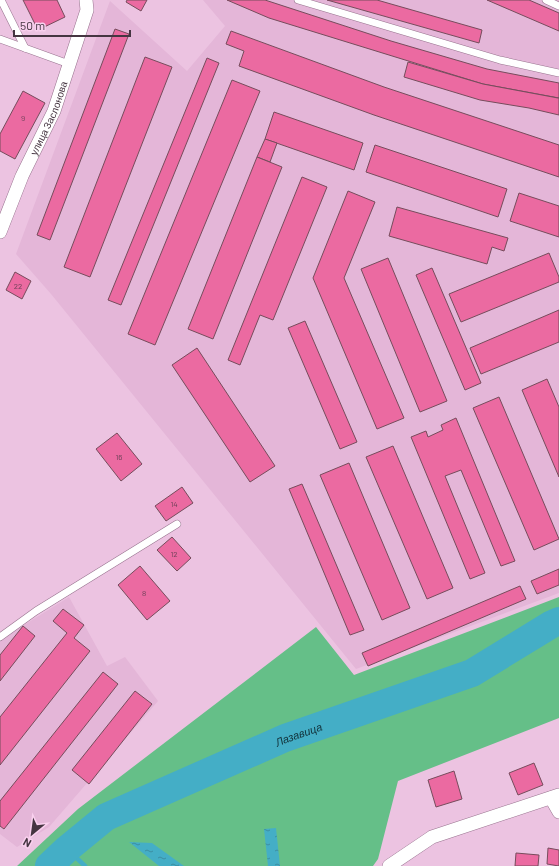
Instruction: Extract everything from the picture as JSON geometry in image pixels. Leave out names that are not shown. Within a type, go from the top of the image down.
[{"type":"street","name":"улица Заслонова","points":[[0,232],[22,176],[54,111],[87,10],[86,0]]},
{"type":"street","points":[[390,866],[432,837],[555,796],[559,812]]},
{"type":"lane","points":[[0,0],[25,48]]},
{"type":"lane","points":[[298,0],[500,60],[559,73]]},
{"type":"lane","points":[[546,0],[559,6]]},
{"type":"lane","points":[[0,39],[69,64]]},
{"type":"lane","points":[[0,637],[36,610],[177,524]]},
{"type":"shaded area","points":[[203,0],[559,0],[559,593],[356,669],[51,294],[16,254],[110,1],[187,71],[225,26]]},
{"type":"shaded area","points":[[69,597],[107,666],[125,657],[158,701],[49,827],[17,847],[0,834],[0,640]]},
{"type":"green space","points":[[559,597],[559,718],[398,781],[378,859],[373,866],[17,866],[78,809],[316,627],[354,675]]},
{"type":"water","points":[[276,828],[280,866],[268,866],[264,829]]},
{"type":"water","points":[[129,842],[152,843],[184,866],[159,866]]},
{"type":"building","points":[[23,0],[57,0],[65,17],[38,30]]},
{"type":"building","points":[[127,0],[147,0],[141,11],[126,2]]},
{"type":"building","points":[[227,0],[265,0],[391,41],[487,69],[559,83],[559,98],[483,84],[269,18]]},
{"type":"building","points":[[327,0],[377,0],[482,30],[479,43]]},
{"type":"building","points":[[487,0],[529,0],[559,13],[559,31]]},
{"type":"building","points":[[115,29],[129,34],[50,240],[37,235]]},
{"type":"building","points":[[231,31],[384,87],[559,145],[559,177],[374,115],[239,66],[244,51],[226,44]]},
{"type":"building","points":[[145,57],[172,67],[90,277],[64,267]]},
{"type":"building","points":[[207,58],[219,63],[121,305],[108,300]]},
{"type":"building","points":[[408,62],[483,84],[559,98],[559,115],[529,108],[480,100],[404,77]]},
{"type":"building","points":[[232,80],[260,91],[155,345],[128,334]]},
{"type":"building","points":[[23,91],[45,103],[15,159],[0,151],[0,134]]},
{"type":"building","points":[[274,112],[363,143],[354,170],[265,139]]},
{"type":"building","points":[[265,139],[277,143],[270,162],[257,157]]},
{"type":"building","points":[[375,145],[507,189],[498,217],[366,172]]},
{"type":"building","points":[[257,157],[282,167],[213,339],[188,329]]},
{"type":"building","points":[[302,177],[327,187],[273,320],[260,315],[240,365],[228,360]]},
{"type":"building","points":[[348,191],[375,202],[344,278],[404,418],[377,429],[313,278]]},
{"type":"building","points":[[519,193],[559,206],[559,237],[510,221]]},
{"type":"building","points":[[397,207],[508,238],[504,251],[492,247],[487,264],[389,236]]},
{"type":"building","points":[[549,253],[559,277],[559,282],[461,322],[449,294]]},
{"type":"building","points":[[388,258],[447,401],[420,412],[361,269]]},
{"type":"building","points":[[432,268],[481,383],[465,390],[416,275]]},
{"type":"building","points":[[15,272],[31,281],[22,299],[6,290]]},
{"type":"building","points":[[559,310],[559,342],[481,374],[470,348]]},
{"type":"building","points":[[305,321],[357,442],[340,449],[288,328]]},
{"type":"building","points":[[197,348],[275,466],[250,482],[172,365]]},
{"type":"building","points":[[547,379],[559,407],[559,477],[522,390]]},
{"type":"building","points":[[499,397],[559,539],[534,550],[473,408]]},
{"type":"building","points":[[456,418],[515,561],[501,566],[461,470],[445,476],[485,573],[470,579],[411,437],[426,431],[428,437],[443,430],[441,425]]},
{"type":"building","points":[[117,433],[142,464],[121,481],[96,449]]},
{"type":"building","points":[[393,446],[453,588],[427,599],[366,457]]},
{"type":"building","points":[[349,463],[410,608],[382,620],[320,475]]},
{"type":"building","points":[[302,484],[364,630],[350,635],[289,489]]},
{"type":"building","points":[[182,487],[193,503],[166,521],[155,506]]},
{"type":"building","points":[[172,537],[191,558],[177,571],[157,550]]},
{"type":"building","points":[[140,566],[170,601],[147,620],[118,585]]},
{"type":"building","points":[[559,569],[559,585],[537,594],[531,581]]},
{"type":"building","points":[[520,586],[526,599],[368,666],[362,653]]},
{"type":"building","points":[[63,609],[84,625],[74,638],[90,651],[0,765],[0,717],[67,633],[53,621]]},
{"type":"building","points":[[23,626],[35,636],[0,681],[0,655]]},
{"type":"building","points":[[103,672],[118,684],[4,829],[0,826],[0,801]]},
{"type":"building","points":[[135,691],[152,704],[89,784],[72,770]]},
{"type":"building","points":[[534,763],[543,785],[518,795],[509,773]]},
{"type":"building","points":[[454,771],[462,799],[436,807],[428,780]]},
{"type":"building","points":[[548,848],[559,850],[559,866],[547,864]]},
{"type":"building","points":[[516,853],[539,855],[538,866],[515,866]]},
{"type":"waterway","name":"Лазавица","points":[[49,866],[106,817],[285,738],[472,673],[559,621]]},
{"type":"waterway","points":[[67,849],[85,866]]}]
